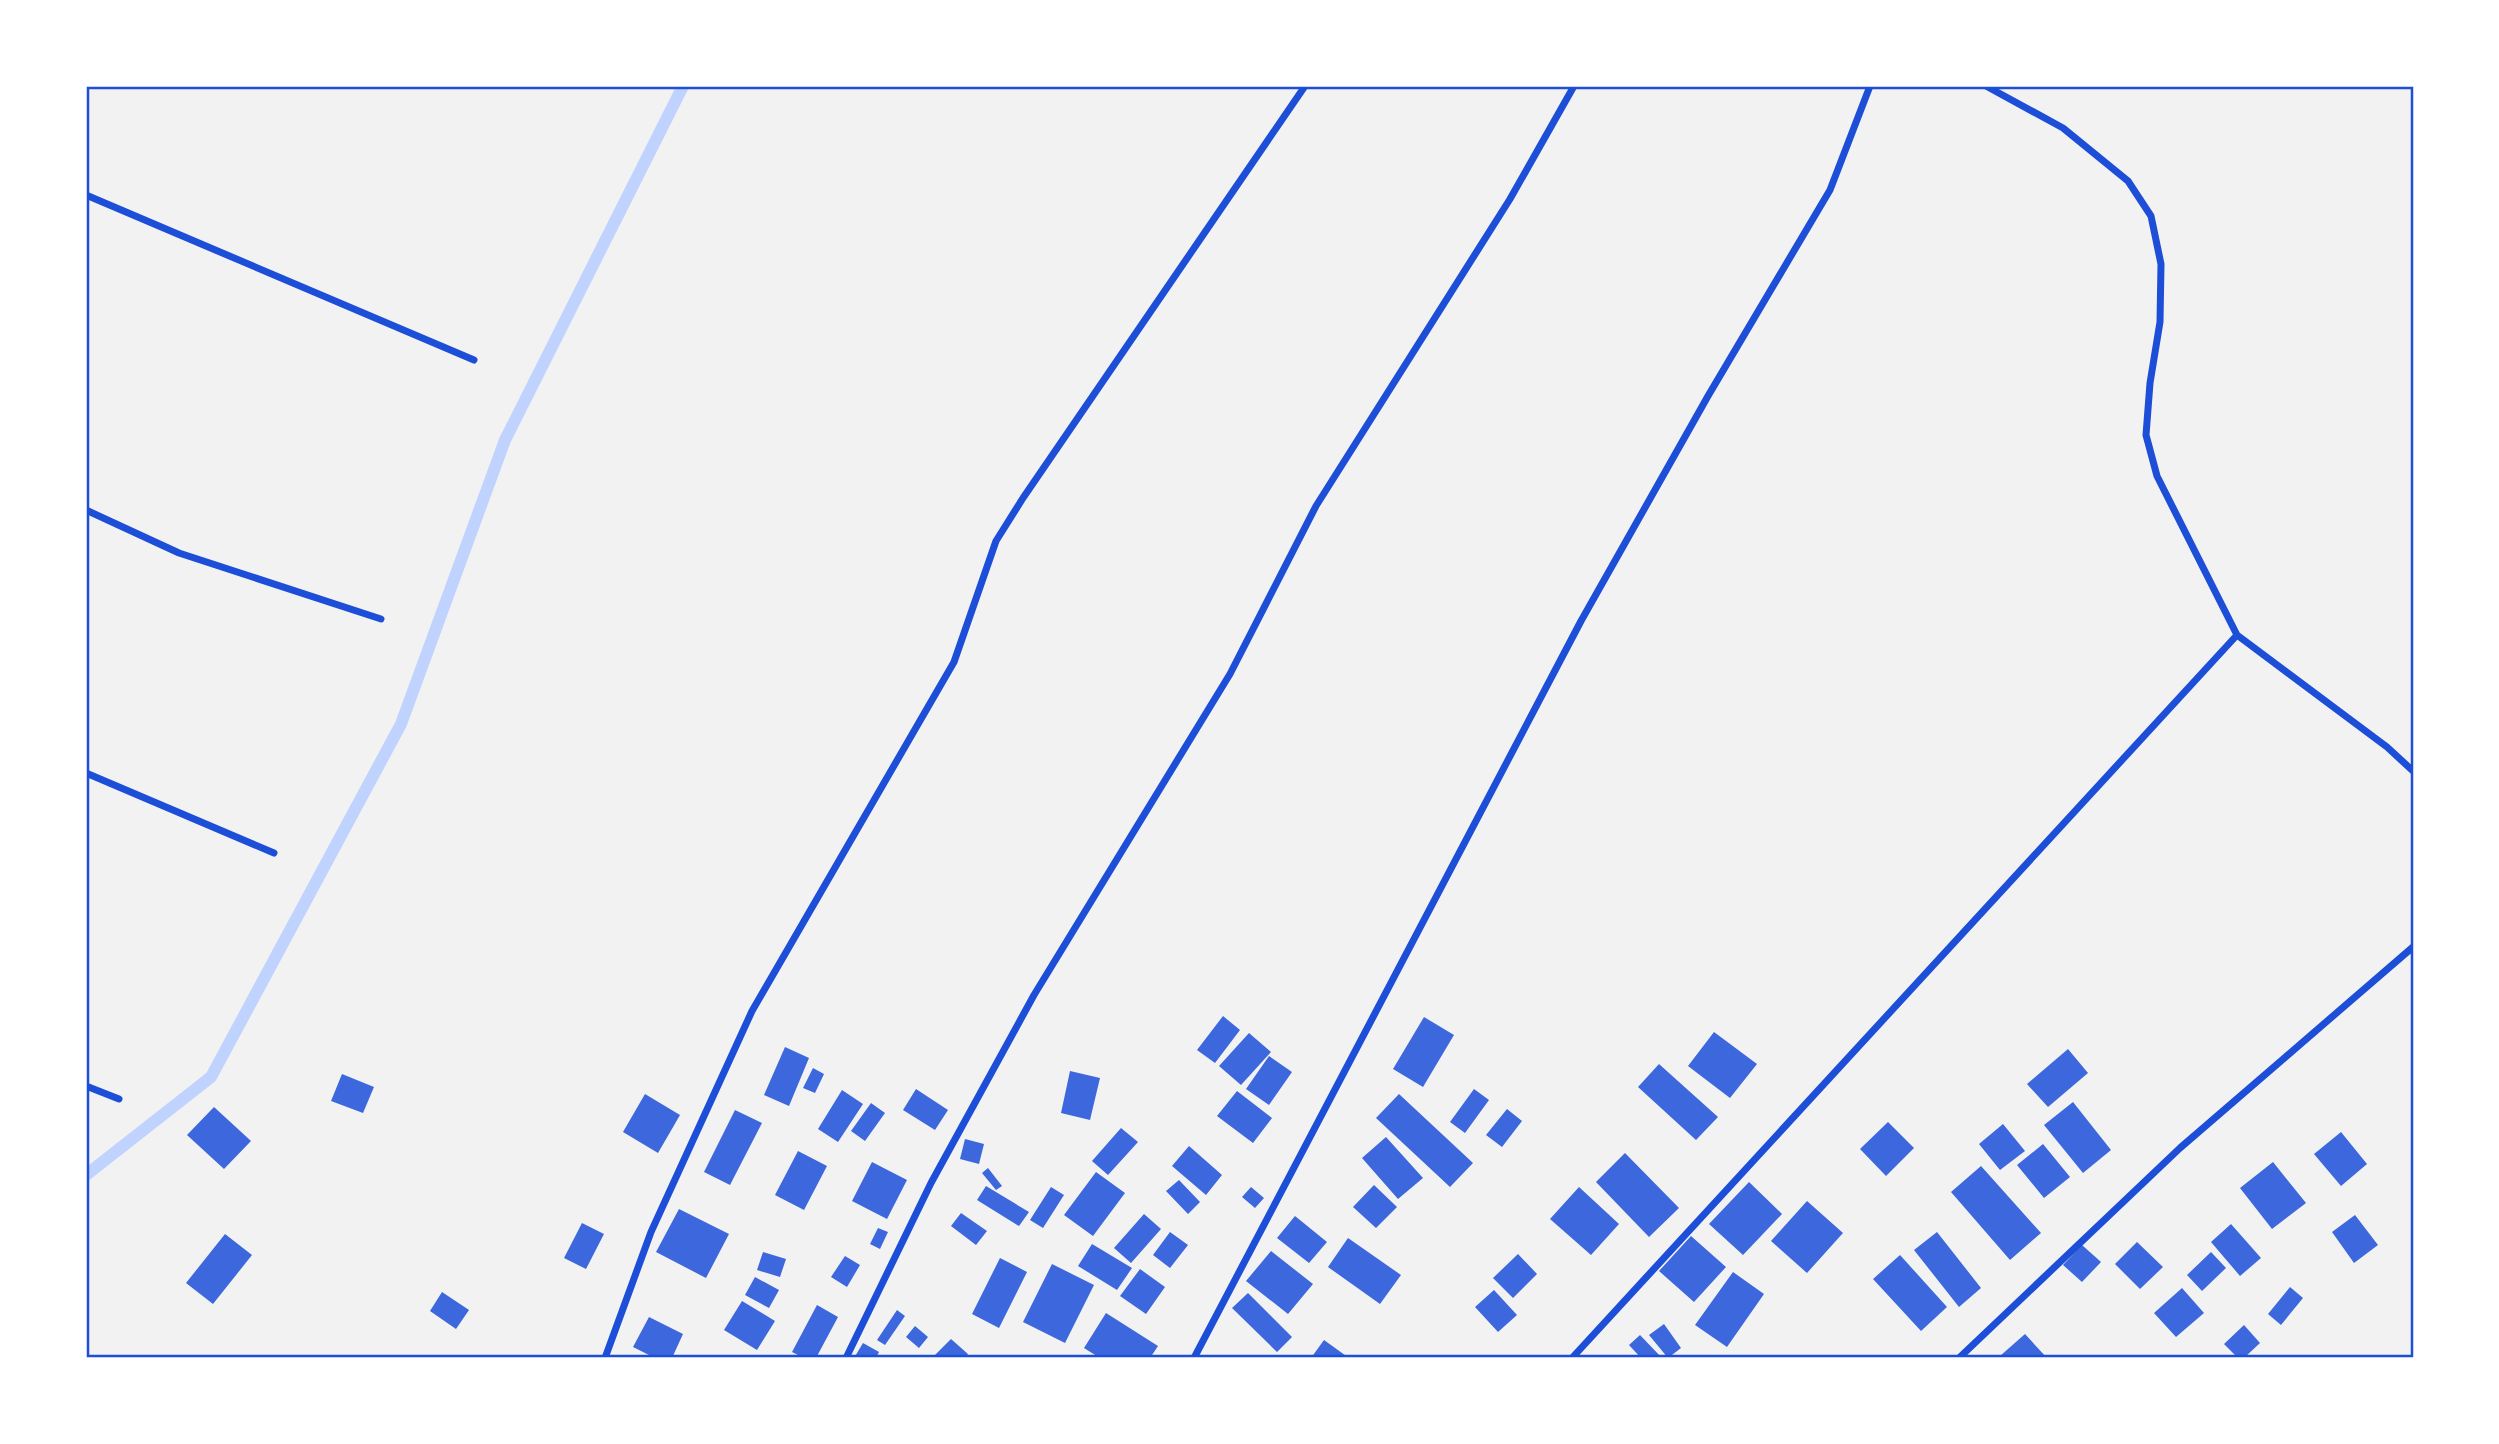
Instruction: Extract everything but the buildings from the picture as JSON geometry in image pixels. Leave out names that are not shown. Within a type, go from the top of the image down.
[{"type":"street","points":[[605,1358],[651,1232],[752,1011],[954,662],[996,541],[1305,86]]},
{"type":"street","points":[[846,1358],[931,1183],[1034,995],[1230,674],[1316,506],[1510,199],[1574,86]]},
{"type":"street","points":[[1194,1358],[1581,621],[1708,396],[1830,190],[1870,86]]},
{"type":"street","points":[[1986,86],[2063,128],[2128,181],[2151,216],[2161,264],[2161,288],[2160,323],[2150,383],[2146,435],[2157,476],[2237,635],[2386,747],[2413,771]]},
{"type":"street","points":[[86,195],[474,360]]},
{"type":"street","points":[[86,510],[179,553],[382,619]]},
{"type":"street","points":[[1573,1358],[2237,635]]},
{"type":"street","points":[[86,773],[274,853]]},
{"type":"street","points":[[1959,1358],[2180,1148],[2413,947]]},
{"type":"street","points":[[86,1086],[119,1099]]},
{"type":"waterway","points":[[86,1175],[211,1077],[401,724],[505,440],[683,86]]}]
